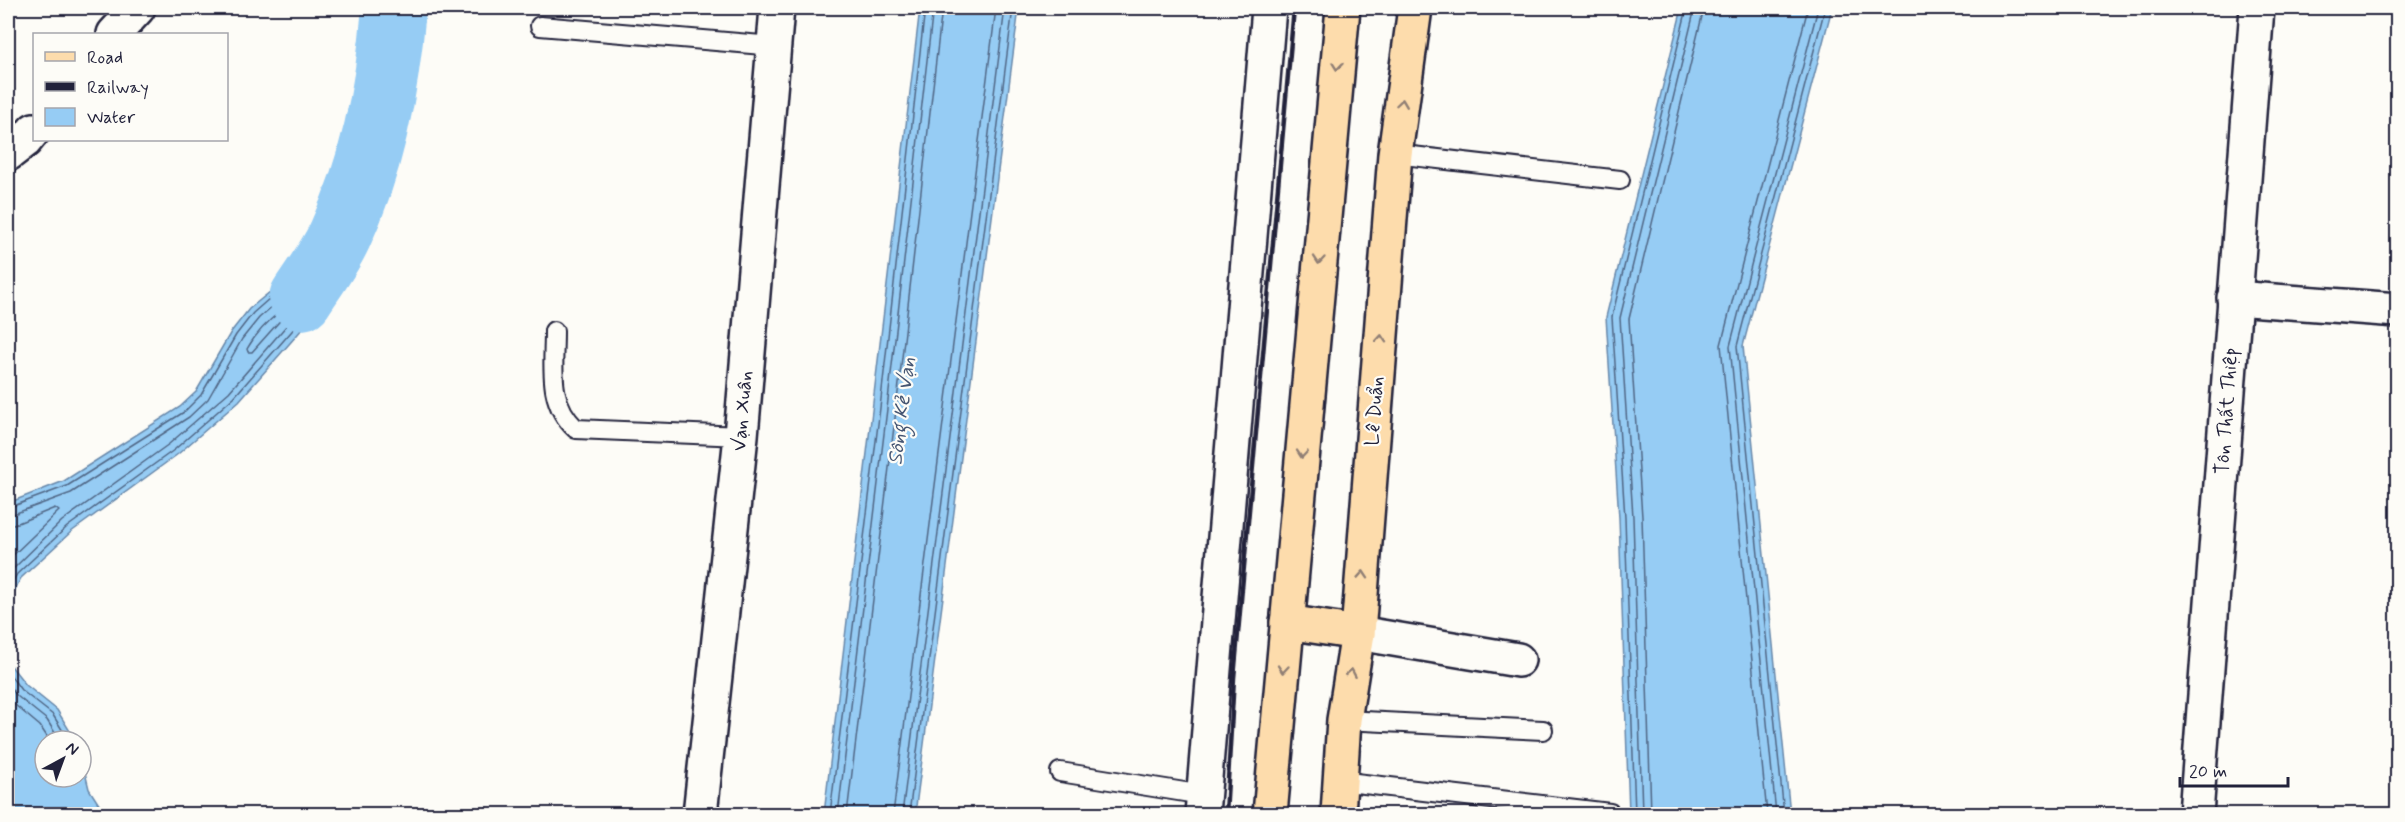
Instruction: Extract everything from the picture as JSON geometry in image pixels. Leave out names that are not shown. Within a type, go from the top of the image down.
[{"type":"main road","points":[[1270,814],[1343,8]]},
{"type":"main road","name":"Lê Duẩn","points":[[1338,814],[1344,720],[1358,633],[1395,154],[1415,8]]},
{"type":"main road","points":[[1287,622],[1358,633]]},
{"type":"street","points":[[115,33],[138,8]]},
{"type":"street","name":"Vạn Xuân","points":[[700,814],[741,436],[777,8]]},
{"type":"street","points":[[1202,805],[1269,8]]},
{"type":"street","name":"Tôn Thất Thiệp","points":[[2196,814],[2257,8]]},
{"type":"street","points":[[8,154],[25,141],[33,131]]},
{"type":"street","points":[[2234,298],[2397,310]]},
{"type":"street","points":[[1358,633],[1518,660]]},
{"type":"lane","points":[[540,26],[774,46]]},
{"type":"lane","points":[[1395,154],[1620,180]]},
{"type":"lane","points":[[554,332],[554,390],[564,417],[576,429],[741,436]]},
{"type":"lane","points":[[1344,720],[1543,730]]},
{"type":"lane","points":[[1060,772],[1202,805]]},
{"type":"lane","points":[[1339,781],[1610,813]]},
{"type":"water","name":"Sông Kẻ Vạn","points":[[920,8],[1019,8],[915,814],[824,814]]},
{"type":"water","points":[[1682,8],[1832,8],[1743,346],[1790,814],[1629,814],[1619,518],[1606,317]]},
{"type":"water","points":[[345,220],[337,277],[325,302],[239,401],[178,454],[71,532],[21,578],[8,603],[8,503],[64,481],[180,407],[196,392],[231,332],[249,309],[314,256]]},
{"type":"water","points":[[8,662],[26,685],[57,710],[69,729],[33,729],[33,789],[89,789],[105,814],[8,814]]},
{"type":"waterway","points":[[301,298],[336,243],[362,180],[383,95],[394,8]]},
{"type":"railway","points":[[1226,814],[1234,678],[1294,8]]}]
